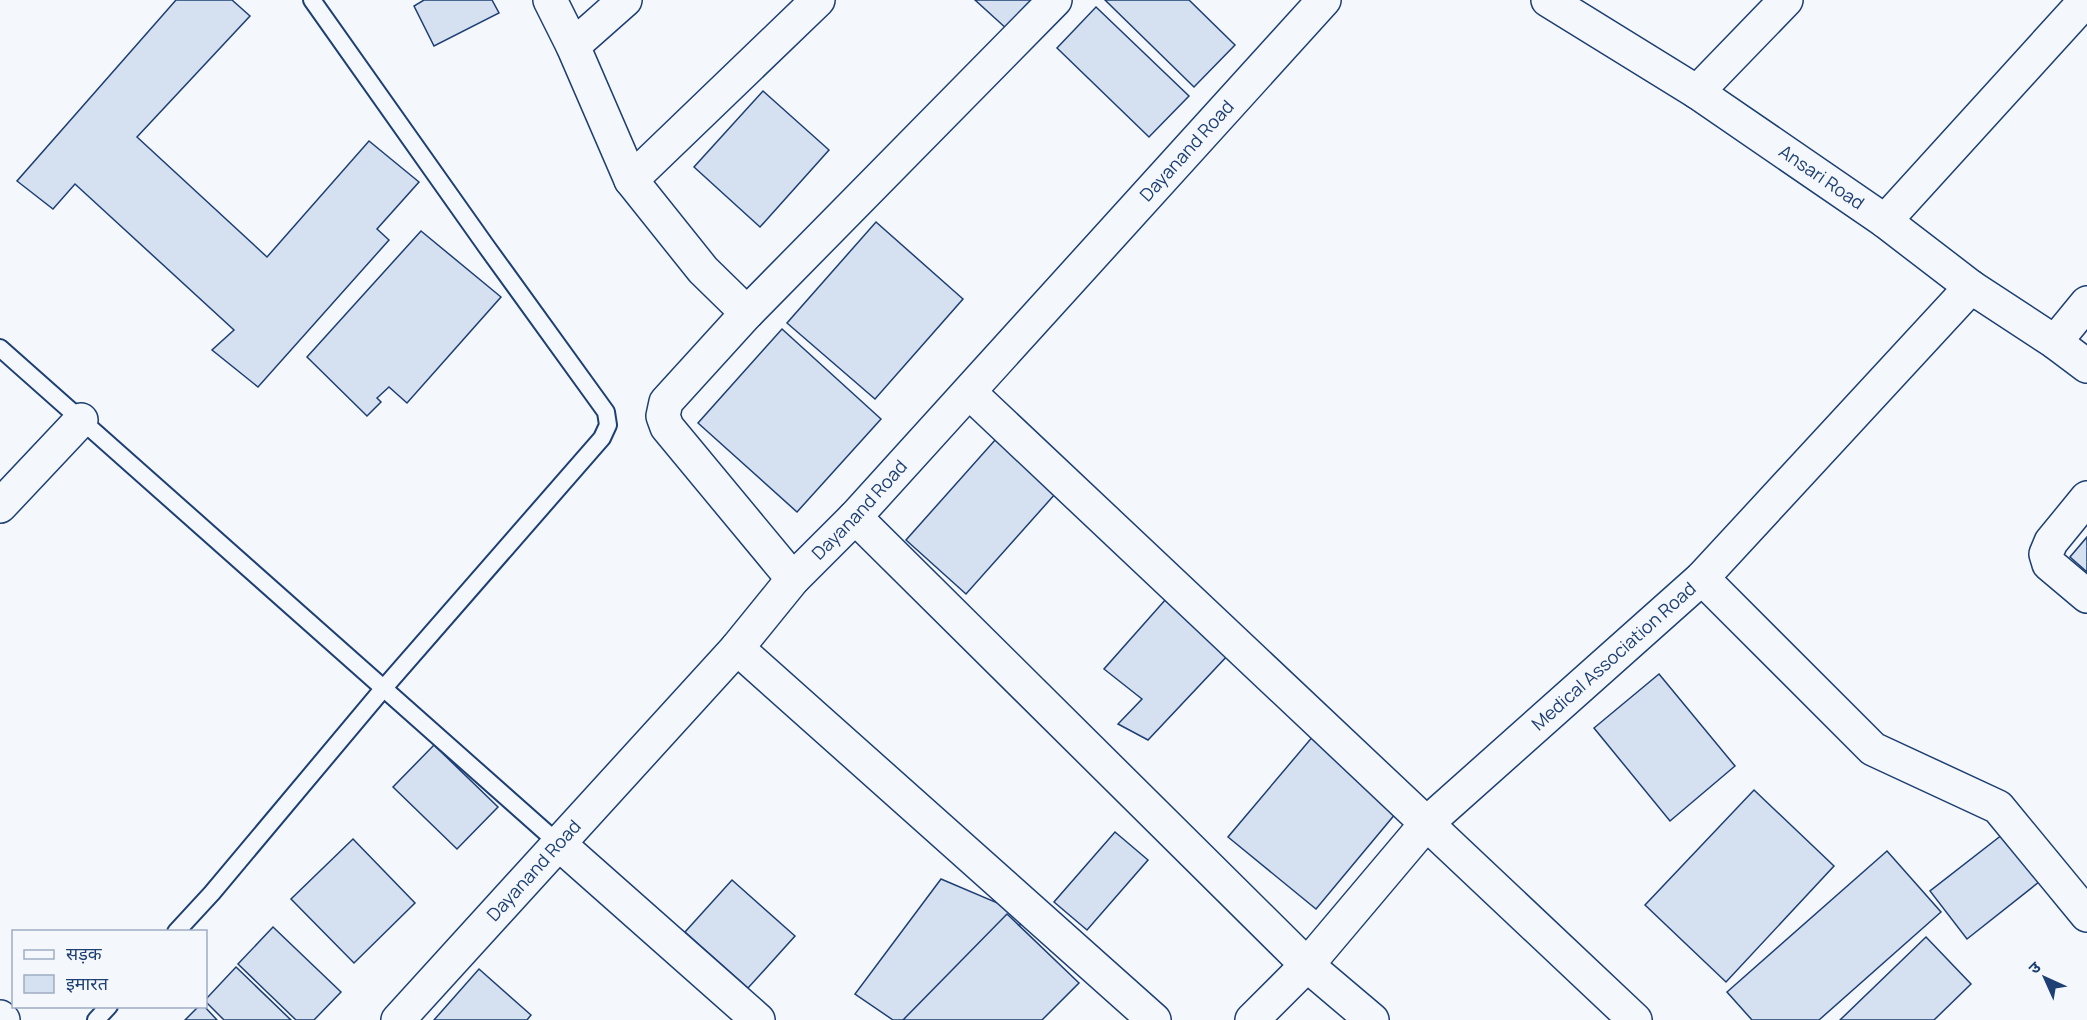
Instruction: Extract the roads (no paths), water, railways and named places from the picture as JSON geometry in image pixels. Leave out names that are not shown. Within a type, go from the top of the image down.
[{"type":"street","points":[[550,0],[573,46],[632,180],[703,270],[747,313]]},
{"type":"street","points":[[573,46],[625,0]]},
{"type":"street","points":[[632,180],[818,0]]},
{"type":"street","points":[[793,579],[667,427],[663,416],[666,402],[747,313],[1055,0]]},
{"type":"street","name":"Dayanand Road","points":[[398,1020],[736,648],[793,579],[855,517],[1324,0]]},
{"type":"street","points":[[1697,92],[1786,0]]},
{"type":"street","points":[[1885,221],[2086,0]]},
{"type":"street","name":"Ansari Road","points":[[1564,4],[1885,221],[1971,287],[2055,342],[2087,366]]},
{"type":"street","name":"Medical Association Road","points":[[1252,1020],[1307,965],[1426,824],[1702,578],[1971,287]]},
{"type":"street","points":[[2055,342],[2087,303]]},
{"type":"street","points":[[969,392],[1635,1020]]},
{"type":"street","points":[[0,506],[81,420]]},
{"type":"street","points":[[2087,498],[2051,542],[2046,554],[2049,564],[2087,596]]},
{"type":"street","points":[[855,517],[1307,965],[1372,1020]]},
{"type":"street","points":[[1702,578],[1873,749],[1998,807],[2087,915]]},
{"type":"street","points":[[736,648],[1154,1020]]},
{"type":"street","points":[[558,843],[758,1020]]},
{"type":"street","points":[[0,1017],[3,1020]]},
{"type":"lane","points":[[178,930],[212,893],[383,689],[602,438],[608,425],[606,412],[312,0]]},
{"type":"lane","points":[[0,348],[558,843]]},
{"type":"lane","points":[[96,1020],[107,1008]]}]
